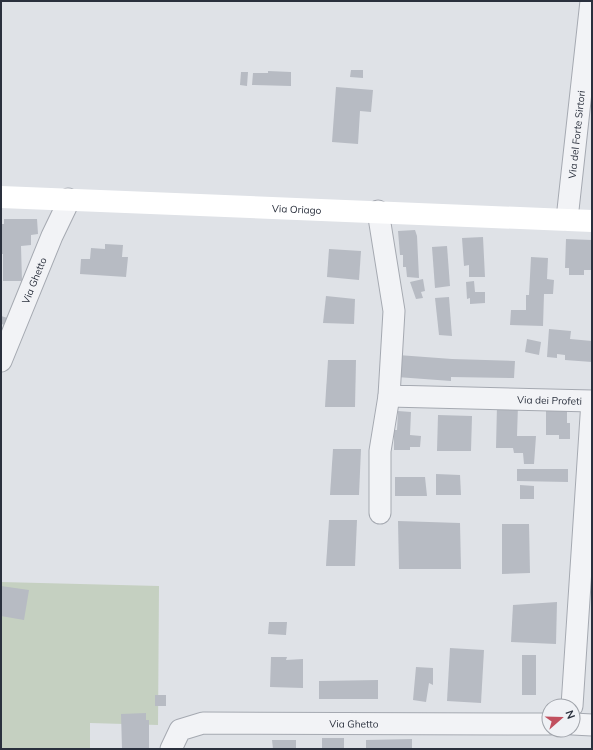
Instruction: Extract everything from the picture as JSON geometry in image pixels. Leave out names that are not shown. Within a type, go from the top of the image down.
[{"type":"street","name":"Via del Forte Sirtori","points":[[566,220],[591,1]]},
{"type":"street","name":"Via Oriago","points":[[1,197],[378,211],[592,221]]},
{"type":"street","name":"Via Ghetto","points":[[1,361],[52,236],[66,207],[68,199]]},
{"type":"street","points":[[378,211],[394,311],[389,396],[380,451],[380,513]]},
{"type":"street","name":"Via dei Profeti","points":[[389,396],[592,401],[573,698]]},
{"type":"street","name":"Via Ghetto","points":[[171,749],[180,730],[203,723],[541,724]]},
{"type":"street","points":[[581,724],[592,725]]},
{"type":"green space","points":[[1,582],[159,586],[158,725],[90,723],[90,749],[1,749]]},
{"type":"building","points":[[351,70],[363,70],[363,78],[350,77]]},
{"type":"building","points":[[268,71],[291,72],[291,86],[252,85],[253,73],[268,73]]},
{"type":"building","points":[[241,72],[248,72],[247,86],[240,85]]},
{"type":"building","points":[[336,87],[373,90],[371,112],[360,111],[358,144],[332,142]]},
{"type":"building","points":[[4,219],[37,219],[38,234],[31,235],[31,245],[21,246],[22,281],[3,281],[1,224],[4,224]]},
{"type":"building","points":[[415,230],[417,236],[419,278],[407,277],[406,267],[403,267],[403,255],[400,255],[398,231]]},
{"type":"building","points":[[483,237],[485,277],[469,277],[469,265],[464,266],[462,238]]},
{"type":"building","points":[[566,239],[592,240],[592,270],[584,270],[584,275],[569,275],[569,268],[565,268]]},
{"type":"building","points":[[105,244],[123,245],[122,257],[128,257],[126,277],[80,274],[81,259],[90,259],[91,248],[105,249]]},
{"type":"building","points":[[447,246],[450,286],[435,288],[432,247]]},
{"type":"building","points":[[329,249],[361,251],[359,280],[327,277]]},
{"type":"building","points":[[531,257],[548,258],[547,279],[554,280],[553,294],[544,294],[543,326],[510,325],[511,310],[526,310],[526,295],[529,295]]},
{"type":"building","points":[[423,279],[425,291],[421,292],[423,298],[416,299],[410,282]]},
{"type":"building","points":[[474,281],[475,292],[485,292],[485,303],[470,304],[470,298],[467,299],[466,282]]},
{"type":"building","points":[[326,296],[355,299],[354,324],[323,323]]},
{"type":"building","points":[[449,297],[452,336],[439,335],[435,298]]},
{"type":"building","points":[[1,316],[11,319],[9,326],[1,324]]},
{"type":"building","points":[[549,329],[571,331],[570,339],[592,341],[592,362],[565,360],[565,355],[557,354],[557,358],[547,357]]},
{"type":"building","points":[[527,339],[541,342],[539,355],[525,352]]},
{"type":"building","points":[[398,355],[452,359],[515,361],[514,378],[451,377],[451,381],[397,377]]},
{"type":"building","points":[[328,360],[356,360],[355,407],[325,407]]},
{"type":"building","points":[[497,405],[518,405],[517,436],[536,436],[534,464],[524,464],[523,453],[514,453],[513,448],[496,448]]},
{"type":"building","points":[[546,406],[567,406],[567,423],[570,423],[570,439],[559,439],[559,435],[546,435]]},
{"type":"building","points":[[398,411],[411,412],[410,435],[421,436],[420,447],[410,447],[410,450],[394,450],[394,430],[397,430]]},
{"type":"building","points":[[438,415],[472,416],[471,451],[437,451]]},
{"type":"building","points":[[333,449],[361,449],[359,495],[330,495]]},
{"type":"building","points":[[517,469],[568,469],[568,482],[517,481]]},
{"type":"building","points":[[436,474],[460,475],[461,495],[436,495]]},
{"type":"building","points":[[395,477],[425,477],[427,496],[395,496]]},
{"type":"building","points":[[520,485],[534,486],[534,499],[520,499]]},
{"type":"building","points":[[329,520],[357,520],[355,566],[326,566]]},
{"type":"building","points":[[398,521],[460,523],[461,569],[399,569]]},
{"type":"building","points":[[502,524],[529,524],[530,573],[502,574]]},
{"type":"building","points":[[1,586],[29,590],[24,620],[1,616]]},
{"type":"building","points":[[557,602],[556,644],[511,642],[513,605]]},
{"type":"building","points":[[269,622],[287,622],[286,635],[268,634]]},
{"type":"building","points":[[450,648],[484,650],[481,703],[447,701]]},
{"type":"building","points":[[522,655],[536,655],[536,695],[522,695]]},
{"type":"building","points":[[271,657],[287,657],[286,660],[303,659],[303,688],[270,687]]},
{"type":"building","points":[[416,667],[433,668],[433,685],[429,683],[426,702],[413,700]]},
{"type":"building","points":[[378,680],[378,699],[319,699],[319,681]]},
{"type":"building","points":[[155,695],[166,695],[166,706],[155,706]]},
{"type":"building","points":[[146,713],[146,720],[149,720],[149,749],[122,749],[121,714]]},
{"type":"building","points":[[322,738],[344,738],[344,749],[322,749]]},
{"type":"building","points":[[412,739],[412,749],[366,749],[366,740]]},
{"type":"building","points":[[272,740],[296,740],[296,749],[273,749]]}]
